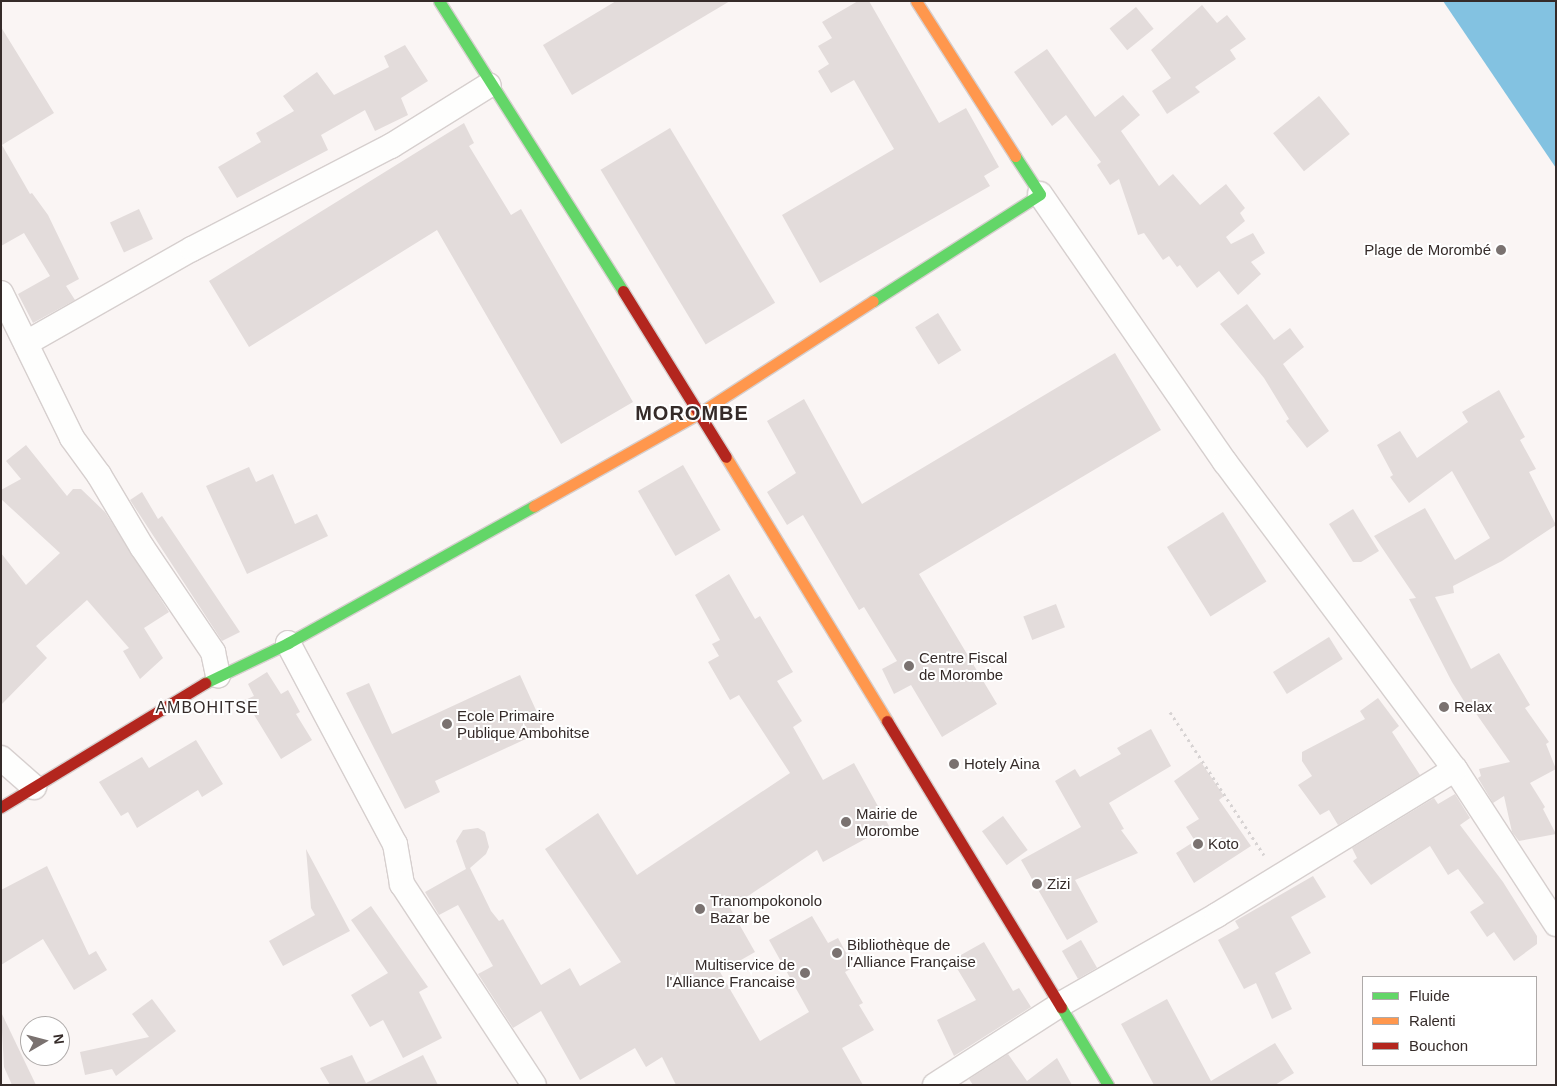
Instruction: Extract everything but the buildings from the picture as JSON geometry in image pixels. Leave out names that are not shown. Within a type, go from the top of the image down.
[{"type":"street","points":[[439,1],[489,85],[698,414],[1061,1004],[1108,1085]]},
{"type":"street","points":[[916,1],[1040,194],[1225,462],[1455,769],[1556,924]]},
{"type":"street","points":[[28,342],[192,249],[391,146],[489,85]]},
{"type":"street","points":[[1,807],[218,676],[288,643],[698,414],[1040,194]]},
{"type":"street","points":[[1,293],[28,342],[72,438],[99,474],[142,547],[213,652],[218,676]]},
{"type":"street","points":[[288,643],[395,844],[402,884],[534,1085]]},
{"type":"street","points":[[1,758],[34,787]]},
{"type":"street","points":[[935,1085],[1061,1004],[1217,915],[1455,769]]},
{"type":"path","points":[[1170,712],[1278,877]]},
{"type":"water","points":[[1443,1],[1556,1],[1556,168]]},
{"type":"traffic: fast","points":[[439,1],[623,291]]},
{"type":"traffic: fast","points":[[873,301],[1040,194],[1015,156]]},
{"type":"traffic: fast","points":[[205,683],[288,643],[534,506]]},
{"type":"traffic: fast","points":[[1061,1007],[1108,1085]]},
{"type":"traffic: slow","points":[[916,1],[1015,156]]},
{"type":"traffic: slow","points":[[534,506],[698,414],[873,301]]},
{"type":"traffic: slow","points":[[726,457],[887,721]]},
{"type":"traffic: jam","points":[[623,291],[726,457]]},
{"type":"traffic: jam","points":[[1,807],[205,683]]},
{"type":"traffic: jam","points":[[887,721],[1061,1007]]},
{"type":"place","name":"Plage de Morombé","points":[[1501,250]]},
{"type":"place","name":"Centre Fiscal de Morombe","points":[[909,666]]},
{"type":"place","name":"Relax","points":[[1444,707]]},
{"type":"place","name":"Ecole Primaire Publique Ambohitse","points":[[447,724]]},
{"type":"place","name":"Hotely Aina","points":[[954,764]]},
{"type":"place","name":"Mairie de Morombe","points":[[846,822]]},
{"type":"place","name":"Koto","points":[[1198,844]]},
{"type":"place","name":"Zizi","points":[[1037,884]]},
{"type":"place","name":"Tranompokonolo Bazar be","points":[[700,909]]},
{"type":"place","name":"Bibliothèque de l'Alliance Française","points":[[837,953]]},
{"type":"place","name":"Multiservice de l'Alliance Francaise","points":[[805,973]]},
{"type":"district","name":"MOROMBE","points":[[692,413]]},
{"type":"district","name":"AMBOHITSE","points":[[207,708]]}]
